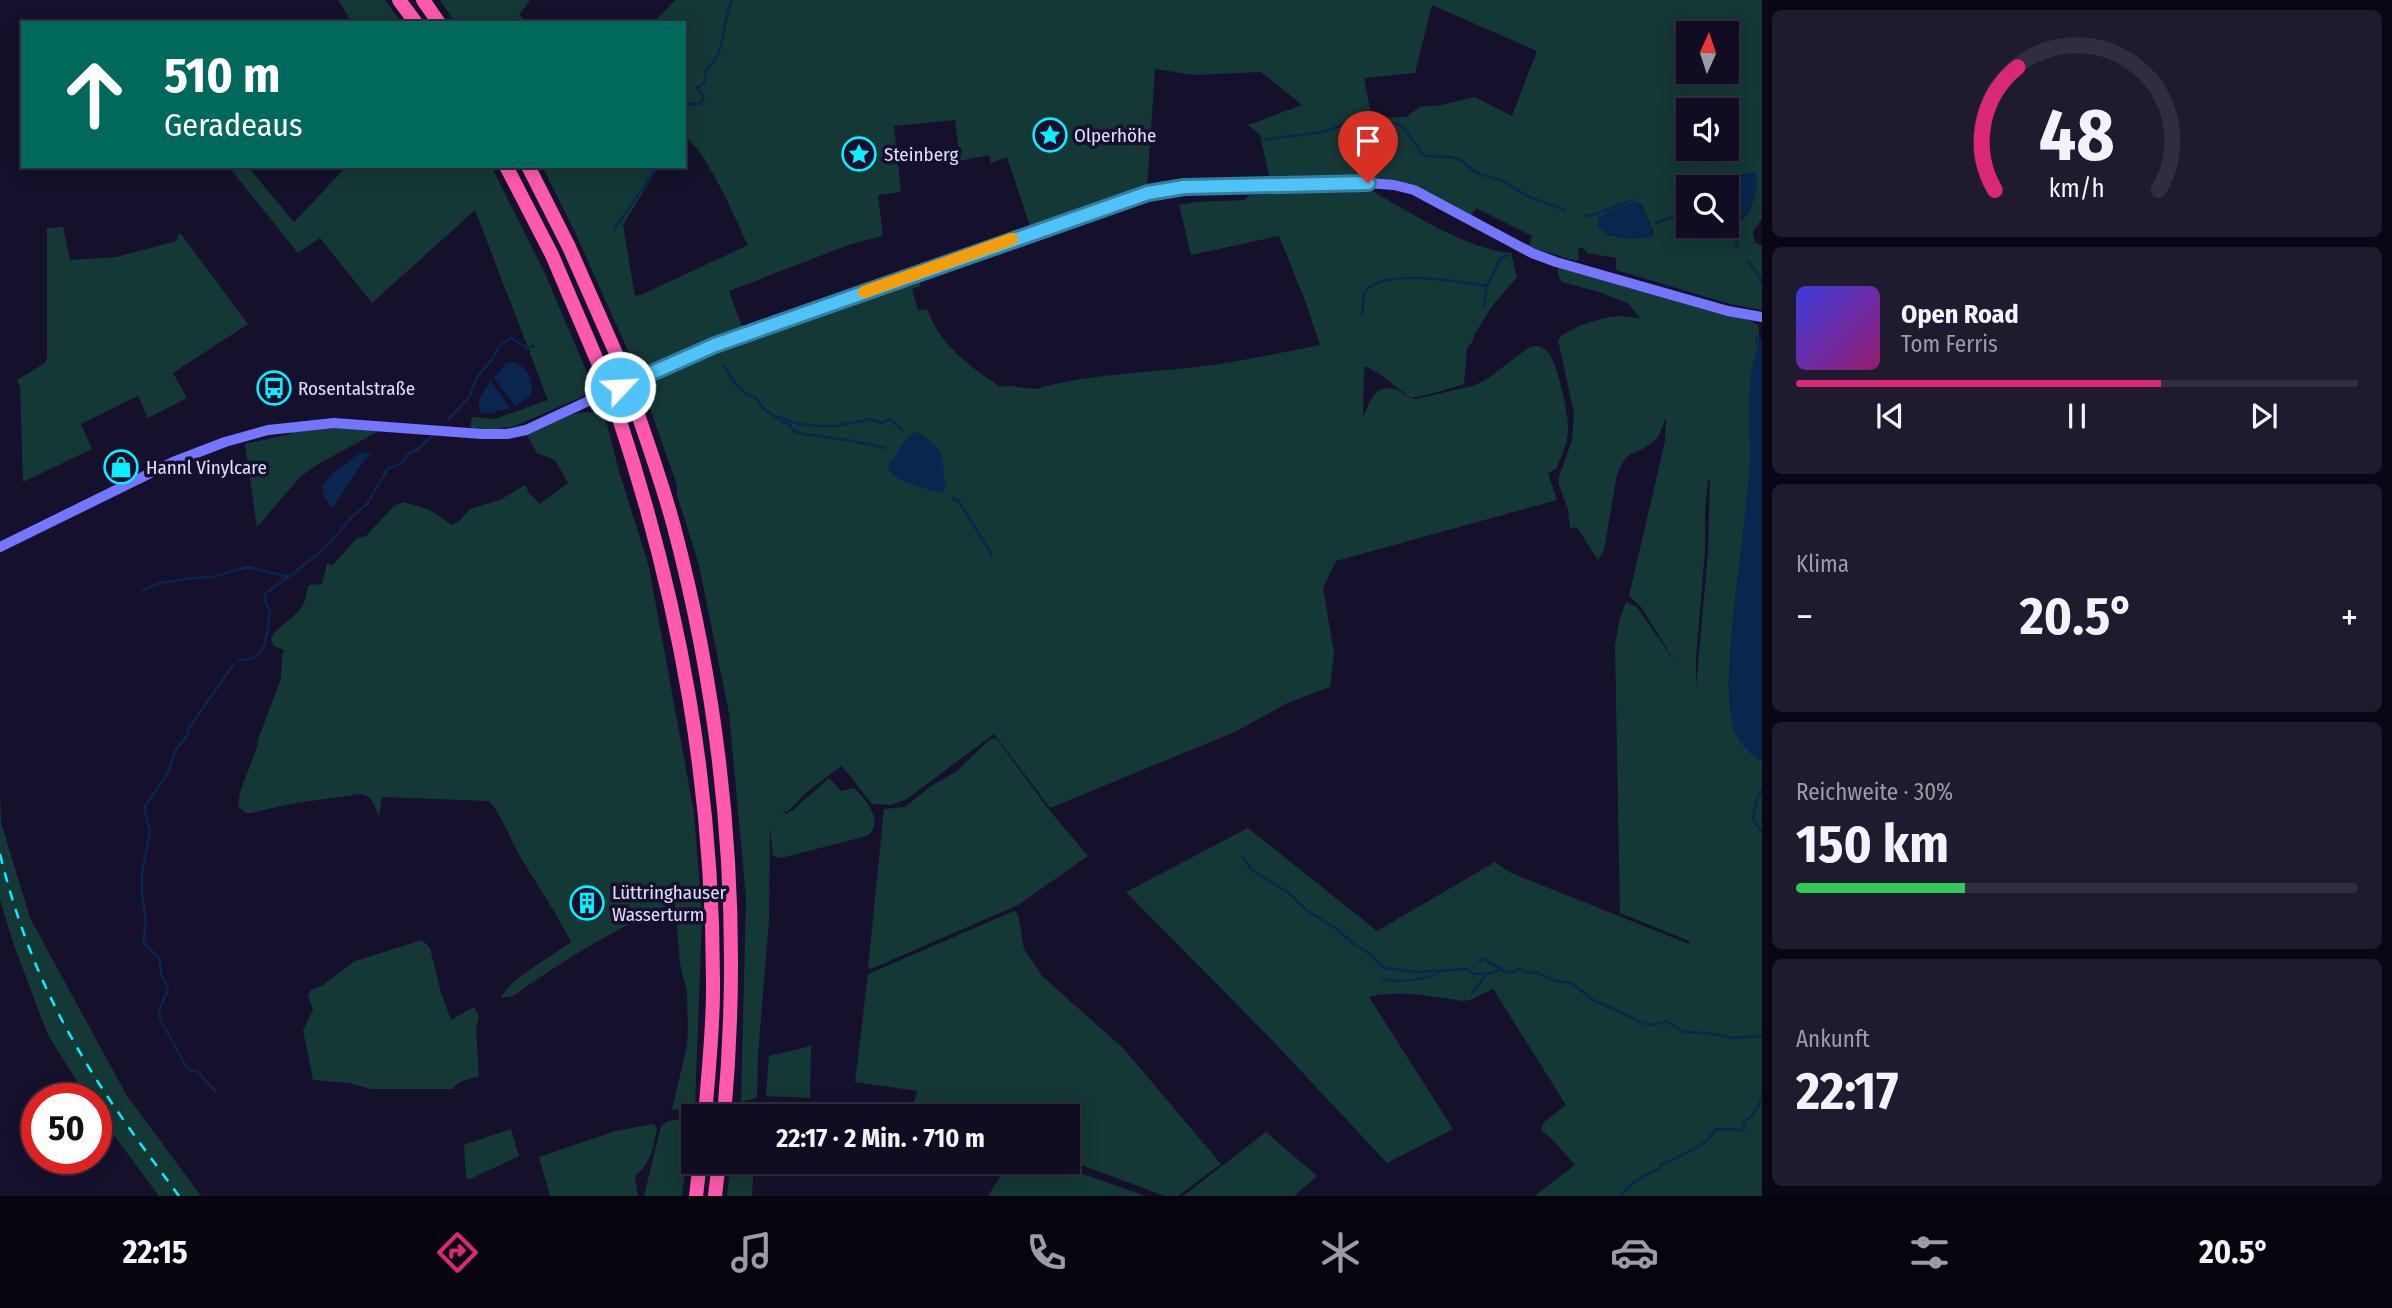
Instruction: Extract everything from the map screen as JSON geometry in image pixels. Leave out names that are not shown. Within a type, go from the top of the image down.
[{"type":"highway","points":[[399,0],[415,21]]},
{"type":"highway","points":[[423,0],[438,21]]},
{"type":"highway","points":[[507,168],[552,255],[617,412],[658,546],[687,675],[700,762],[712,908],[713,992],[706,1104]]},
{"type":"highway","points":[[529,168],[569,247],[618,358],[635,406],[674,527],[708,683],[727,832],[731,903],[732,993],[725,1104]]},
{"type":"highway","points":[[696,1196],[699,1174]]},
{"type":"highway","points":[[715,1196],[718,1174]]},
{"type":"main road","points":[[0,547],[173,462],[268,430],[334,423],[482,435],[526,430],[715,345],[1148,193],[1184,187],[1379,183],[1401,186],[1427,196],[1544,258],[1728,311],[1762,317]]},
{"type":"green space","points":[[338,0],[385,0],[401,21],[349,21]]},
{"type":"green space","points":[[440,0],[530,0],[519,15],[525,21],[454,21]]},
{"type":"green space","points":[[675,0],[1762,0],[1762,218],[1753,232],[1755,243],[1762,246],[1762,310],[1730,304],[1616,270],[1616,258],[1587,253],[1583,248],[1578,248],[1579,259],[1576,261],[1534,248],[1529,246],[1532,236],[1476,208],[1471,216],[1429,193],[1270,180],[1260,135],[1248,125],[1302,105],[1261,72],[1195,75],[1155,69],[1147,189],[1031,229],[1007,157],[991,163],[989,155],[960,161],[955,120],[894,126],[901,192],[878,195],[883,236],[851,244],[729,291],[742,327],[637,371],[543,168],[658,168],[623,225],[635,296],[748,245],[702,156],[686,138],[686,21],[655,21]],"holes":[[[1432,5],[1537,51],[1512,116],[1475,97],[1420,107],[1406,117],[1372,118],[1364,78],[1415,73]],[[1637,202],[1642,205],[1654,233],[1610,236],[1598,226],[1606,213]]]},
{"type":"green space","points":[[230,168],[249,168],[294,222],[345,168],[492,168],[543,269],[595,391],[515,426],[492,430],[470,429],[472,417],[495,419],[548,400],[475,210],[372,303],[320,238],[298,253]]},
{"type":"green space","points":[[1369,189],[1457,237],[1476,245],[1511,253],[1517,277],[1493,305],[1467,348],[1464,384],[1412,398],[1473,386],[1487,379],[1528,348],[1541,347],[1552,358],[1567,415],[1566,442],[1556,469],[1548,473],[1557,500],[1336,561],[1323,588],[1334,653],[1330,687],[1287,703],[1237,731],[1050,808],[994,734],[907,799],[891,805],[872,804],[841,766],[807,792],[787,812],[782,809],[786,814],[793,810],[829,778],[841,791],[854,788],[858,792],[872,811],[875,824],[867,836],[781,858],[773,856],[770,827],[769,919],[757,1098],[741,1102],[746,898],[729,713],[699,565],[677,495],[677,485],[641,383],[742,340],[913,278],[919,281],[921,286],[912,289],[918,311],[927,309],[940,333],[957,354],[1000,387],[1036,389],[1096,377],[1228,363],[1320,345],[1279,236],[1191,255],[1179,205],[1244,200],[1250,195]],"holes":[[[1364,366],[1383,376],[1409,397],[1394,389],[1381,389],[1373,396],[1363,417]]]},
{"type":"green space","points":[[63,227],[70,260],[116,257],[177,241],[178,234],[181,234],[248,324],[173,373],[187,398],[148,418],[138,396],[81,424],[92,449],[23,482],[20,387],[17,380],[45,363],[47,358],[47,228]]},
{"type":"green space","points":[[1558,267],[1749,320],[1758,325],[1758,345],[1751,391],[1749,480],[1729,682],[1730,711],[1736,733],[1746,748],[1762,761],[1762,1196],[1534,1196],[1575,1165],[1541,1130],[1544,1122],[1566,1105],[1493,989],[1463,1001],[1404,994],[1369,997],[1453,1129],[1387,1163],[1272,1040],[1126,892],[1248,828],[1377,931],[1495,862],[1511,873],[1689,944],[1689,941],[1620,913],[1615,645],[1626,602],[1637,607],[1677,665],[1641,607],[1629,596],[1665,441],[1666,417],[1656,439],[1630,455],[1617,474],[1604,550],[1598,560],[1578,529],[1570,529],[1568,509],[1559,485],[1559,477],[1572,440],[1574,413],[1558,340],[1577,327],[1603,318],[1640,318],[1629,304],[1562,282]],"holes":[[[1710,479],[1708,553],[1696,687],[1705,551],[1705,509]]]},
{"type":"green space","points":[[596,411],[605,417],[649,567],[694,813],[702,917],[695,1104],[681,1104],[681,1109],[672,1110],[686,1050],[687,991],[680,964],[675,902],[591,945],[513,996],[501,998],[522,975],[571,942],[520,856],[499,814],[489,801],[382,797],[379,816],[370,797],[360,794],[290,804],[251,813],[238,807],[240,792],[281,679],[284,650],[274,646],[271,639],[302,607],[309,585],[322,584],[327,564],[333,565],[357,538],[366,536],[394,506],[404,502],[430,510],[452,525],[470,509],[500,500],[525,485],[540,504],[568,483],[555,460],[537,453],[526,434],[572,414]]},
{"type":"green space","points":[[349,427],[381,430],[318,464],[300,477],[257,527],[245,444],[291,432]]},
{"type":"green space","points":[[996,738],[1050,811],[1088,856],[1018,905],[868,968],[884,809],[905,807],[931,786],[957,771],[990,739]]},
{"type":"green space","points":[[0,788],[1,822],[30,918],[127,1096],[201,1196],[159,1196],[112,1133],[112,1083],[78,1083],[48,1035],[0,900]]},
{"type":"green space","points":[[1014,911],[1018,914],[1024,949],[1042,976],[1124,1049],[1221,1164],[1178,1196],[1165,1196],[1080,1164],[1080,1104],[913,1104],[918,1091],[855,1082],[868,974]]},
{"type":"green space","points":[[422,940],[430,948],[451,1020],[474,1007],[479,1016],[476,1029],[479,1076],[460,1082],[452,1089],[371,1089],[349,1083],[313,1080],[303,1030],[313,1010],[308,996],[311,990],[322,986],[355,961]]},
{"type":"green space","points":[[811,1046],[810,1098],[766,1096],[769,1056]]},
{"type":"green space","points":[[681,1119],[681,1174],[685,1174],[682,1196],[644,1196],[661,1126],[668,1121]]},
{"type":"green space","points":[[653,1124],[657,1128],[650,1155],[645,1166],[635,1176],[638,1196],[550,1196],[539,1157],[616,1131]]},
{"type":"green space","points":[[511,1129],[519,1156],[470,1179],[466,1178],[464,1145]]},
{"type":"green space","points":[[1266,1132],[1317,1176],[1294,1196],[1183,1196]]},
{"type":"green space","points":[[1080,1173],[1145,1196],[988,1196],[1002,1174]]},
{"type":"green space","points":[[730,1174],[753,1174],[752,1196],[727,1196]]},
{"type":"water","points":[[1757,174],[1757,184],[1749,211],[1739,221],[1739,175]]},
{"type":"water","points":[[1637,202],[1642,205],[1654,236],[1639,239],[1617,237],[1598,226],[1598,218],[1606,213]]},
{"type":"water","points":[[1762,338],[1762,761],[1746,749],[1736,734],[1730,711],[1729,683],[1749,481],[1750,389],[1756,353]]},
{"type":"water","points":[[511,362],[525,369],[532,385],[529,396],[515,406],[494,378],[505,364]]},
{"type":"water","points":[[491,381],[510,408],[481,413],[479,400]]},
{"type":"water","points":[[914,432],[927,438],[940,454],[946,486],[943,492],[935,492],[903,481],[889,469],[891,461]]},
{"type":"water","points":[[362,452],[372,454],[362,463],[332,507],[323,492],[326,481]]},
{"type":"waterway","points":[[688,104],[700,104],[704,97],[697,88],[704,83],[707,69],[718,54],[732,0]]},
{"type":"waterway","points":[[1264,140],[1328,130],[1373,111],[1375,120],[1402,125],[1424,156],[1452,157],[1462,161],[1476,173],[1501,180],[1529,197],[1565,210]]},
{"type":"waterway","points":[[614,230],[657,168]]},
{"type":"waterway","points":[[1586,215],[1590,216],[1634,200]]},
{"type":"waterway","points":[[1656,223],[1676,216]]},
{"type":"waterway","points":[[1736,238],[1737,247]]},
{"type":"waterway","points":[[1362,314],[1366,291],[1379,282],[1426,278],[1487,286],[1501,258],[1508,255]]},
{"type":"waterway","points":[[1748,261],[1760,277],[1761,283]]},
{"type":"waterway","points":[[1484,305],[1487,286]]},
{"type":"waterway","points":[[1757,336],[1756,343],[1759,344]]},
{"type":"waterway","points":[[448,420],[469,397],[477,377],[500,345],[511,338],[527,348],[534,346]]},
{"type":"waterway","points":[[724,366],[736,385],[756,398],[764,409],[788,423],[794,431],[885,448]]},
{"type":"waterway","points":[[779,417],[816,426],[836,426],[870,419],[882,423],[890,419],[902,430]]},
{"type":"waterway","points":[[239,660],[256,656],[264,646],[270,610],[265,594],[324,549],[367,504],[388,468],[401,464],[409,453],[432,437]]},
{"type":"waterway","points":[[953,498],[958,500],[991,556]]},
{"type":"waterway","points":[[143,590],[160,583],[212,577],[248,567],[289,577]]},
{"type":"waterway","points":[[216,1092],[197,1071],[188,1070],[160,1019],[159,1010],[168,989],[161,975],[160,959],[143,942],[146,922],[142,874],[150,831],[144,808],[168,773],[175,751],[188,734],[187,731],[233,665]]},
{"type":"waterway","points":[[1762,790],[1756,801],[1753,819],[1762,832]]},
{"type":"waterway","points":[[1243,858],[1252,870],[1289,893],[1305,909],[1338,930],[1384,968],[1416,972],[1467,969],[1473,974],[1492,973],[1501,969],[1510,973],[1519,968],[1527,973],[1535,972],[1556,981],[1572,983],[1591,999],[1646,1024],[1654,1025],[1666,1021],[1684,1032],[1732,1038],[1762,1036]]},
{"type":"waterway","points":[[1479,961],[1487,958],[1489,963],[1501,968]]},
{"type":"waterway","points":[[1383,979],[1413,980],[1442,971]]},
{"type":"waterway","points":[[1472,993],[1487,974]]},
{"type":"waterway","points":[[1621,1196],[1633,1183],[1661,1168],[1661,1164],[1706,1141],[1716,1129],[1744,1130],[1744,1122],[1752,1116],[1762,1099]]},
{"type":"railway","points":[[0,854],[30,951],[62,1020],[111,1101],[179,1196]]},
{"type":"slow traffic","points":[[864,292],[1012,239]]},
{"type":"place","name":"Olperhöhe","points":[[1050,135]]},
{"type":"place","name":"Steinberg","points":[[859,154]]},
{"type":"place","name":"Rosentalstraße","points":[[274,388]]},
{"type":"place","name":"Hannl Vinylcare","points":[[121,467]]},
{"type":"place","name":"Lüttringhauser Wasserturm","points":[[587,903]]},
{"type":"route","points":[[620,387],[715,345],[1148,193],[1184,187],[1368,183]]}]
